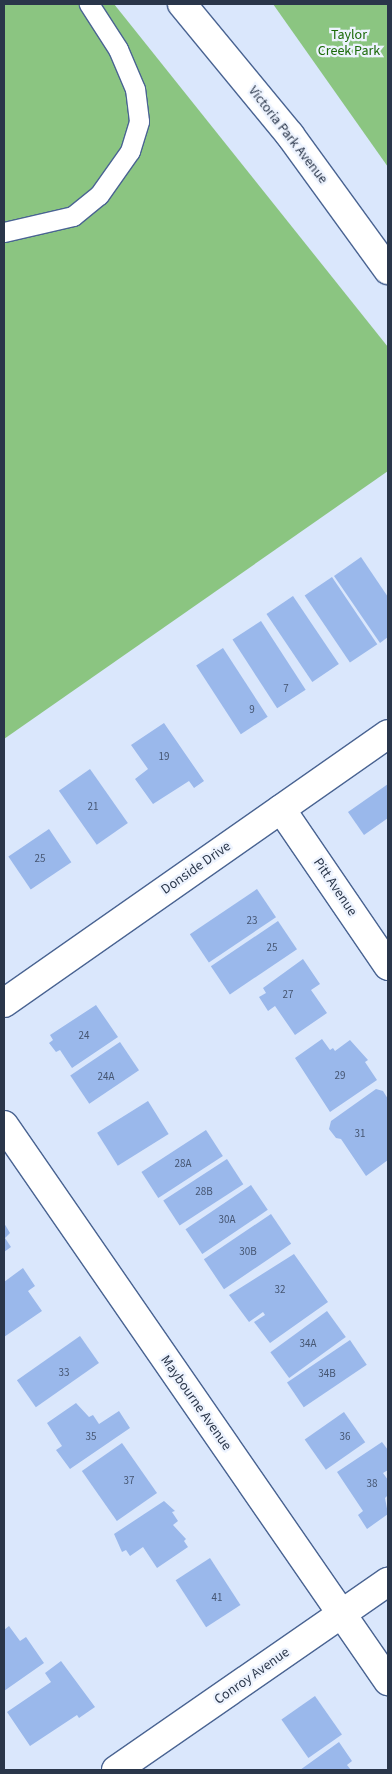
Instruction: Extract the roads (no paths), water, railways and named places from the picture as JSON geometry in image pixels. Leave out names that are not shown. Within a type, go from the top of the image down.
[{"type":"street","name":"Victoria Park Avenue","points":[[182,4],[290,135],[388,270]]},
{"type":"street","name":"Donside Drive","points":[[4,1002],[388,734]]},
{"type":"street","name":"Pitt Avenue","points":[[281,809],[388,966]]},
{"type":"street","name":"Maybourne Avenue","points":[[4,1125],[388,1681]]},
{"type":"street","name":"Conroy Avenue","points":[[116,1770],[388,1582]]},
{"type":"lane","points":[[4,232],[73,216],[99,195],[130,151],[140,122],[135,89],[118,49],[89,4]]},
{"type":"park label","name":"Taylor Creek Park","points":[[349,43]]}]
